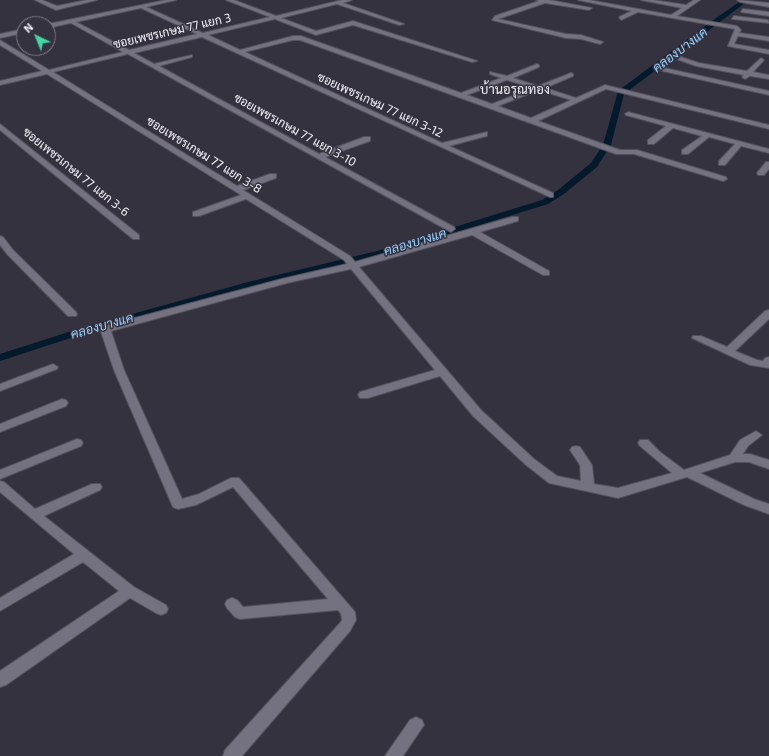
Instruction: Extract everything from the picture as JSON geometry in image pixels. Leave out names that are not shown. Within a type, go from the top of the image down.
[{"type":"street","points":[[38,0],[56,8],[94,0]]},
{"type":"street","points":[[56,25],[174,0]]},
{"type":"street","points":[[229,0],[274,18],[319,33],[353,23],[474,61]]},
{"type":"street","points":[[329,0],[401,24]]},
{"type":"street","name":"ซอยเพชรเกษม 77 แยก 3","points":[[0,83],[349,0]]},
{"type":"street","points":[[600,42],[495,20],[497,17],[540,0],[562,2],[604,11]]},
{"type":"street","points":[[581,0],[719,26],[737,28],[738,30],[729,44],[731,46],[769,52]]},
{"type":"street","points":[[644,0],[686,7]]},
{"type":"street","points":[[672,17],[697,0]]},
{"type":"street","points":[[740,0],[769,5]]},
{"type":"street","name":"ซอยเพชรเกษม 77 แยก 3-12","points":[[142,7],[550,195]]},
{"type":"street","points":[[621,18],[638,10]]},
{"type":"street","points":[[743,11],[769,14]]},
{"type":"street","points":[[734,18],[768,23]]},
{"type":"street","name":"ซอยเพชรเกษม 77 แยก 3-10","points":[[71,22],[320,156],[451,229]]},
{"type":"street","points":[[290,31],[303,28]]},
{"type":"street","points":[[0,36],[16,33]]},
{"type":"street","points":[[735,34],[769,39]]},
{"type":"street","points":[[238,52],[300,38],[614,150],[634,152],[723,179]]},
{"type":"street","name":"ซอยเพชรเกษม 77 แยก 3-8","points":[[0,42],[237,189],[350,262],[440,372],[477,413],[553,480],[618,492],[686,474],[734,458]]},
{"type":"street","points":[[153,66],[190,56]]},
{"type":"street","points":[[682,59],[698,65],[769,77]]},
{"type":"street","points":[[738,86],[761,60]]},
{"type":"street","points":[[462,95],[537,66]]},
{"type":"street","points":[[660,69],[769,93]]},
{"type":"street","points":[[492,73],[577,100]]},
{"type":"street","points":[[493,106],[571,75]]},
{"type":"street","points":[[531,121],[602,88],[609,88],[769,127]]},
{"type":"street","points":[[628,114],[769,151]]},
{"type":"street","name":"ซอยเพชรเกษม 77 แยก 3-6","points":[[0,126],[136,237]]},
{"type":"street","points":[[651,142],[672,126]]},
{"type":"street","points":[[442,145],[484,134]]},
{"type":"street","points":[[685,152],[707,135]]},
{"type":"street","points":[[320,156],[367,139]]},
{"type":"street","points":[[722,163],[740,143]]},
{"type":"street","points":[[761,173],[769,164]]},
{"type":"street","points":[[237,189],[273,176]]},
{"type":"street","points":[[196,214],[247,196]]},
{"type":"street","points":[[231,756],[344,627],[349,620],[348,612],[235,481],[204,497],[191,502],[178,504],[119,370],[105,329],[350,262],[473,232],[515,219]]},
{"type":"street","points":[[473,232],[546,273]]},
{"type":"street","points":[[0,239],[10,252],[72,314]]},
{"type":"street","points":[[728,352],[769,313]]},
{"type":"street","points":[[698,338],[763,366],[766,365],[769,360]]},
{"type":"street","points":[[0,388],[53,367]]},
{"type":"street","points":[[364,396],[440,372]]},
{"type":"street","points":[[0,428],[62,403]]},
{"type":"street","points":[[734,458],[744,443],[756,435]]},
{"type":"street","points":[[0,475],[77,443]]},
{"type":"street","points":[[644,443],[656,455],[686,474],[749,502],[769,509]]},
{"type":"street","points":[[576,450],[586,465],[588,486]]},
{"type":"street","points":[[734,458],[750,458],[769,465]]},
{"type":"street","points":[[0,485],[34,515],[129,591],[161,609]]},
{"type":"street","points":[[34,515],[96,487]]},
{"type":"street","points":[[0,605],[84,555]]},
{"type":"street","points":[[0,680],[129,591]]},
{"type":"street","points":[[232,604],[240,612],[340,604]]},
{"type":"street","points":[[393,756],[416,725]]},
{"type":"waterway","name":"คลองบางแค","points":[[0,358],[82,331],[252,284],[380,253],[545,202],[561,192],[594,165],[607,145],[621,93],[711,24],[746,0]]},
{"type":"district","name":"บ้านอรุณทอง","points":[[515,90]]}]
